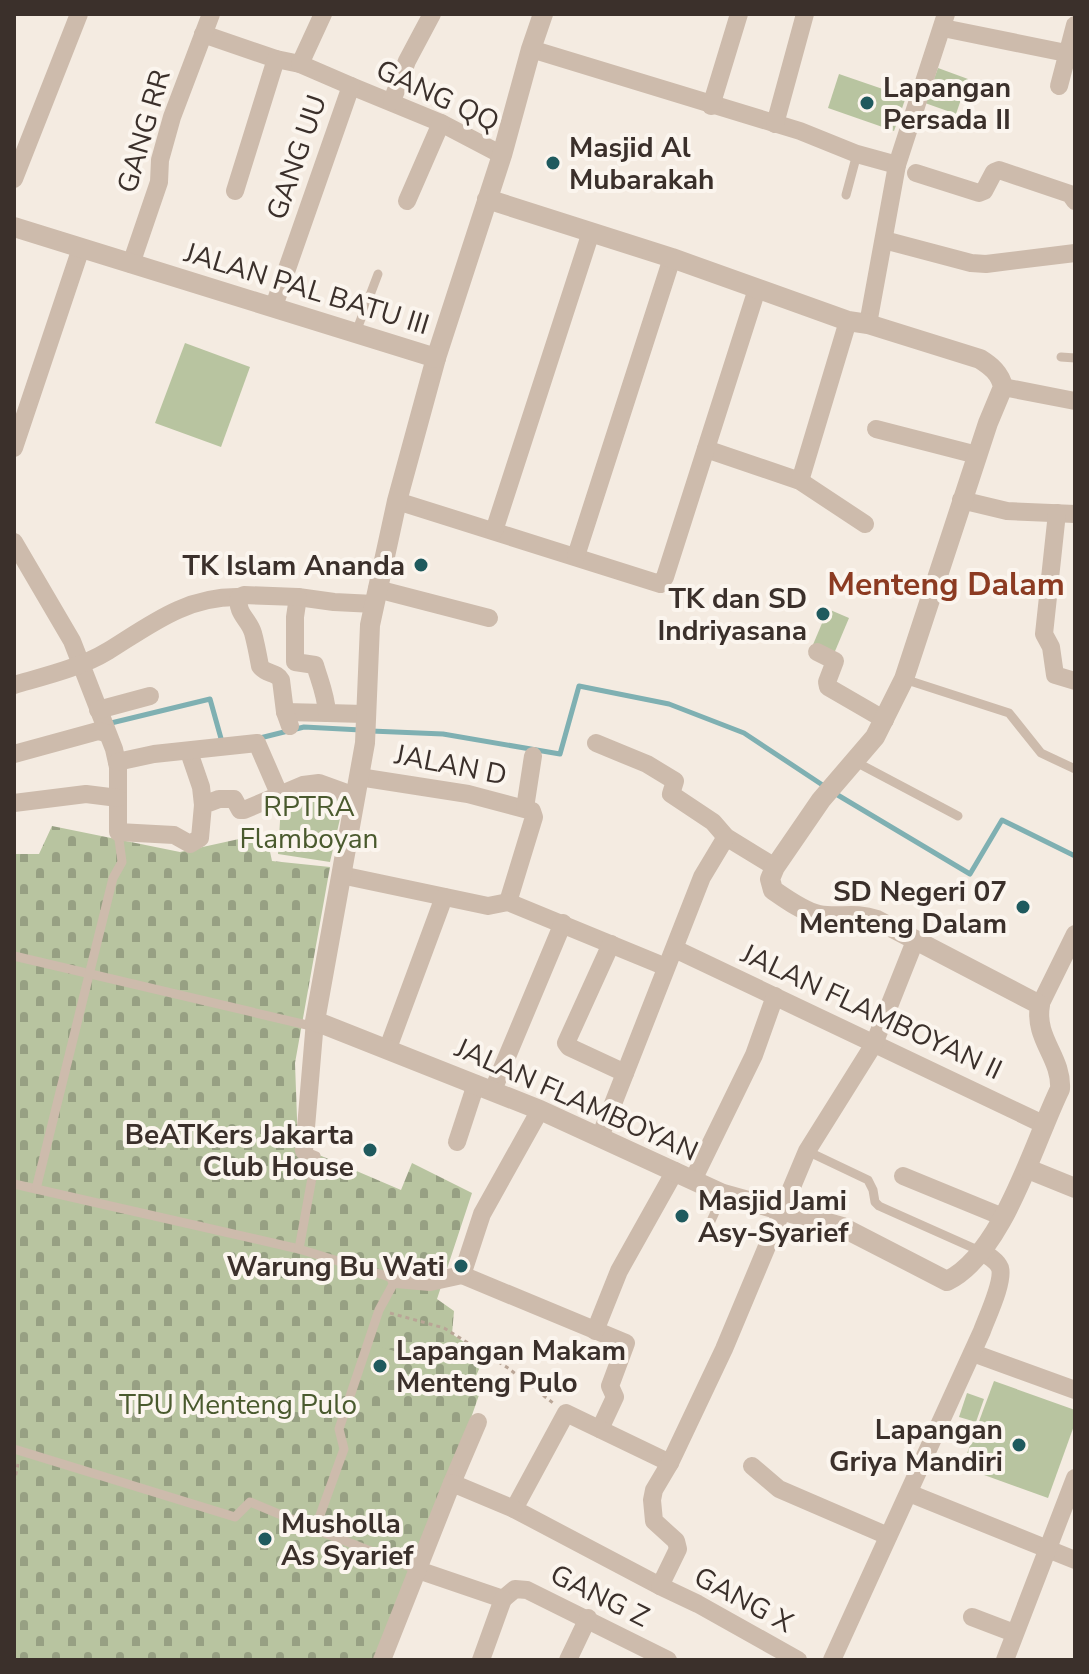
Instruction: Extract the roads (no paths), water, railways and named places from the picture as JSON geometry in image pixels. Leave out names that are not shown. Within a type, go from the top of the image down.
[{"type":"street","points":[[14,179],[79,14]]},
{"type":"street","name":"GANG RR","points":[[131,264],[159,182],[160,160],[172,117],[211,14]]},
{"type":"street","name":"GANG UU","points":[[274,306],[351,86],[300,64],[323,14]]},
{"type":"street","points":[[392,101],[407,61],[432,14]]},
{"type":"street","points":[[436,358],[502,155],[543,14]]},
{"type":"street","points":[[711,106],[739,14]]},
{"type":"street","points":[[775,124],[805,14]]},
{"type":"street","points":[[800,481],[858,323],[884,240],[897,165],[941,19],[1066,53]]},
{"type":"street","points":[[1059,86],[1075,25]]},
{"type":"street","points":[[203,34],[300,64]]},
{"type":"street","points":[[531,49],[897,165]]},
{"type":"street","points":[[235,191],[276,59]]},
{"type":"street","name":"GANG QQ","points":[[351,86],[441,123],[502,155]]},
{"type":"street","points":[[407,201],[441,123]]},
{"type":"street","points":[[916,173],[979,193],[984,191],[994,172],[999,170],[1070,194],[1075,201]]},
{"type":"street","points":[[487,199],[672,258],[858,323],[980,359],[995,370],[1003,387],[961,500],[904,679],[875,737],[827,794],[775,867],[770,879],[773,890],[812,913],[859,914],[877,920],[1040,1005]]},
{"type":"street","name":"JALAN PAL BATU III","points":[[14,227],[436,358],[375,596],[364,727]]},
{"type":"street","points":[[494,531],[591,232]]},
{"type":"street","points":[[884,240],[971,263],[986,264],[1075,253]]},
{"type":"street","points":[[14,448],[81,248]]},
{"type":"street","points":[[576,556],[672,258]]},
{"type":"street","points":[[397,501],[660,584],[665,577],[757,289]]},
{"type":"street","points":[[1003,387],[1075,401]]},
{"type":"street","points":[[876,429],[977,455]]},
{"type":"street","points":[[706,449],[800,481],[865,524]]},
{"type":"street","points":[[961,500],[1007,511],[1066,513],[1044,634],[1051,647],[1055,675],[1075,681]]},
{"type":"street","points":[[14,542],[72,641],[117,762],[118,832],[174,835],[190,844],[200,838],[201,787],[189,752]]},
{"type":"street","points":[[14,685],[108,652],[164,615],[191,603],[276,594],[334,602],[375,596],[489,618]]},
{"type":"street","points":[[239,597],[239,611],[252,629],[260,666],[281,680],[288,719],[327,713],[364,727],[357,787],[315,1021],[304,1151]]},
{"type":"street","points":[[298,597],[295,662],[315,665],[326,696],[327,713]]},
{"type":"street","points":[[817,652],[835,661],[828,687],[885,720]]},
{"type":"street","points":[[14,754],[98,731],[103,723],[150,696]]},
{"type":"street","points":[[117,762],[154,754],[257,743],[280,796]]},
{"type":"street","points":[[596,743],[647,764],[675,781],[671,794],[713,822],[726,837],[775,867]]},
{"type":"street","points":[[525,808],[533,756]]},
{"type":"street","name":"JALAN D","points":[[203,805],[219,799],[234,799],[240,810],[244,810],[303,785],[319,783],[468,794],[525,808],[532,811],[534,817],[508,902]]},
{"type":"street","points":[[14,803],[86,794],[118,798]]},
{"type":"street","points":[[600,1137],[702,877],[726,837]]},
{"type":"street","points":[[341,875],[488,906],[508,902],[666,967]]},
{"type":"street","points":[[388,1048],[444,897]]},
{"type":"street","points":[[457,1142],[563,923]]},
{"type":"street","points":[[514,1509],[566,1413],[670,1463],[724,1349],[807,1151],[874,1044],[915,941]]},
{"type":"street","points":[[611,944],[566,1043],[625,1073]]},
{"type":"street","points":[[1068,1080],[1041,1035],[1038,1019],[1040,1005],[1073,944]]},
{"type":"street","name":"JALAN FLAMBOYAN II","points":[[675,949],[1045,1125]]},
{"type":"street","points":[[595,1331],[619,1271],[684,1175],[754,1055],[775,996]]},
{"type":"street","name":"JALAN FLAMBOYAN","points":[[315,1021],[540,1110],[723,1194],[842,1227],[947,1281],[954,1278],[980,1251],[1003,1217],[1028,1169],[1060,1089],[1068,1080]]},
{"type":"street","points":[[462,1275],[482,1214],[540,1110]]},
{"type":"street","points":[[1028,1169],[1075,1188]]},
{"type":"street","points":[[903,1176],[1003,1217]]},
{"type":"street","points":[[832,1660],[973,1353],[999,1283],[1000,1268],[980,1251]]},
{"type":"street","points":[[396,1279],[430,1282],[462,1275],[626,1343],[610,1386],[615,1397],[600,1429]]},
{"type":"street","points":[[973,1353],[1075,1390]]},
{"type":"street","points":[[382,1660],[478,1422]]},
{"type":"street","name":"GANG X","points":[[670,1463],[654,1490],[652,1500],[654,1521],[676,1541],[678,1549],[660,1586],[798,1660]]},
{"type":"street","points":[[752,1466],[779,1489],[888,1536]]},
{"type":"street","points":[[1005,1660],[1075,1478]]},
{"type":"street","points":[[452,1483],[514,1509],[660,1586]]},
{"type":"street","points":[[909,1493],[1075,1560]]},
{"type":"street","name":"GANG Z","points":[[418,1570],[503,1599],[509,1592],[522,1589],[588,1618],[668,1660]]},
{"type":"street","points":[[481,1660],[503,1599]]},
{"type":"street","points":[[972,1617],[1014,1633]]},
{"type":"street","points":[[568,1660],[588,1618]]},
{"type":"lane","points":[[846,195],[857,154]]},
{"type":"lane","points":[[356,332],[378,274]]},
{"type":"lane","points":[[1061,357],[1075,358]]},
{"type":"lane","points":[[904,679],[1009,713],[1041,753],[1075,769]]},
{"type":"lane","points":[[854,761],[958,816]]},
{"type":"lane","points":[[36,1189],[113,878],[122,862],[118,832]]},
{"type":"lane","points":[[14,956],[307,1025],[315,1021]]},
{"type":"lane","points":[[299,1249],[316,1156],[304,1151]]},
{"type":"lane","points":[[807,1151],[868,1180],[879,1206],[980,1251]]},
{"type":"lane","points":[[14,1184],[299,1249],[396,1279],[379,1310],[339,1429],[344,1449],[315,1529]]},
{"type":"lane","points":[[707,1230],[723,1194]]},
{"type":"lane","points":[[17,1451],[235,1517],[250,1502],[418,1570]]},
{"type":"waterway","points":[[371,731],[443,734],[560,754],[579,686],[669,704],[744,733],[824,786]]},
{"type":"waterway","points":[[107,724],[210,699],[222,742]]},
{"type":"waterway","points":[[260,738],[304,727],[361,730]]},
{"type":"waterway","points":[[836,794],[970,874],[1002,820],[1075,856]]},
{"type":"place","name":"Lapangan Persada II","points":[[867,103]]},
{"type":"place","name":"Masjid Al Mubarakah","points":[[553,163]]},
{"type":"place","name":"TK Islam Ananda","points":[[421,565]]},
{"type":"place","name":"TK dan SD Indriyasana","points":[[823,614]]},
{"type":"place","name":"SD Negeri 07 Menteng Dalam","points":[[1023,907]]},
{"type":"place","name":"BeATKers Jakarta Club House","points":[[370,1150]]},
{"type":"place","name":"Masjid Jami Asy-Syarief","points":[[682,1216]]},
{"type":"place","name":"Warung Bu Wati","points":[[461,1266]]},
{"type":"place","name":"Lapangan Makam Menteng Pulo","points":[[380,1366]]},
{"type":"place","name":"Lapangan Griya Mandiri","points":[[1019,1445]]},
{"type":"place","name":"Musholla As Syarief","points":[[265,1539]]},
{"type":"district","name":"Menteng Dalam","points":[[946,584]]},
{"type":"park label","name":"RPTRA Flamboyan","points":[[309,822]]},
{"type":"park label","name":"TPU Menteng Pulo","points":[[238,1404]]}]
